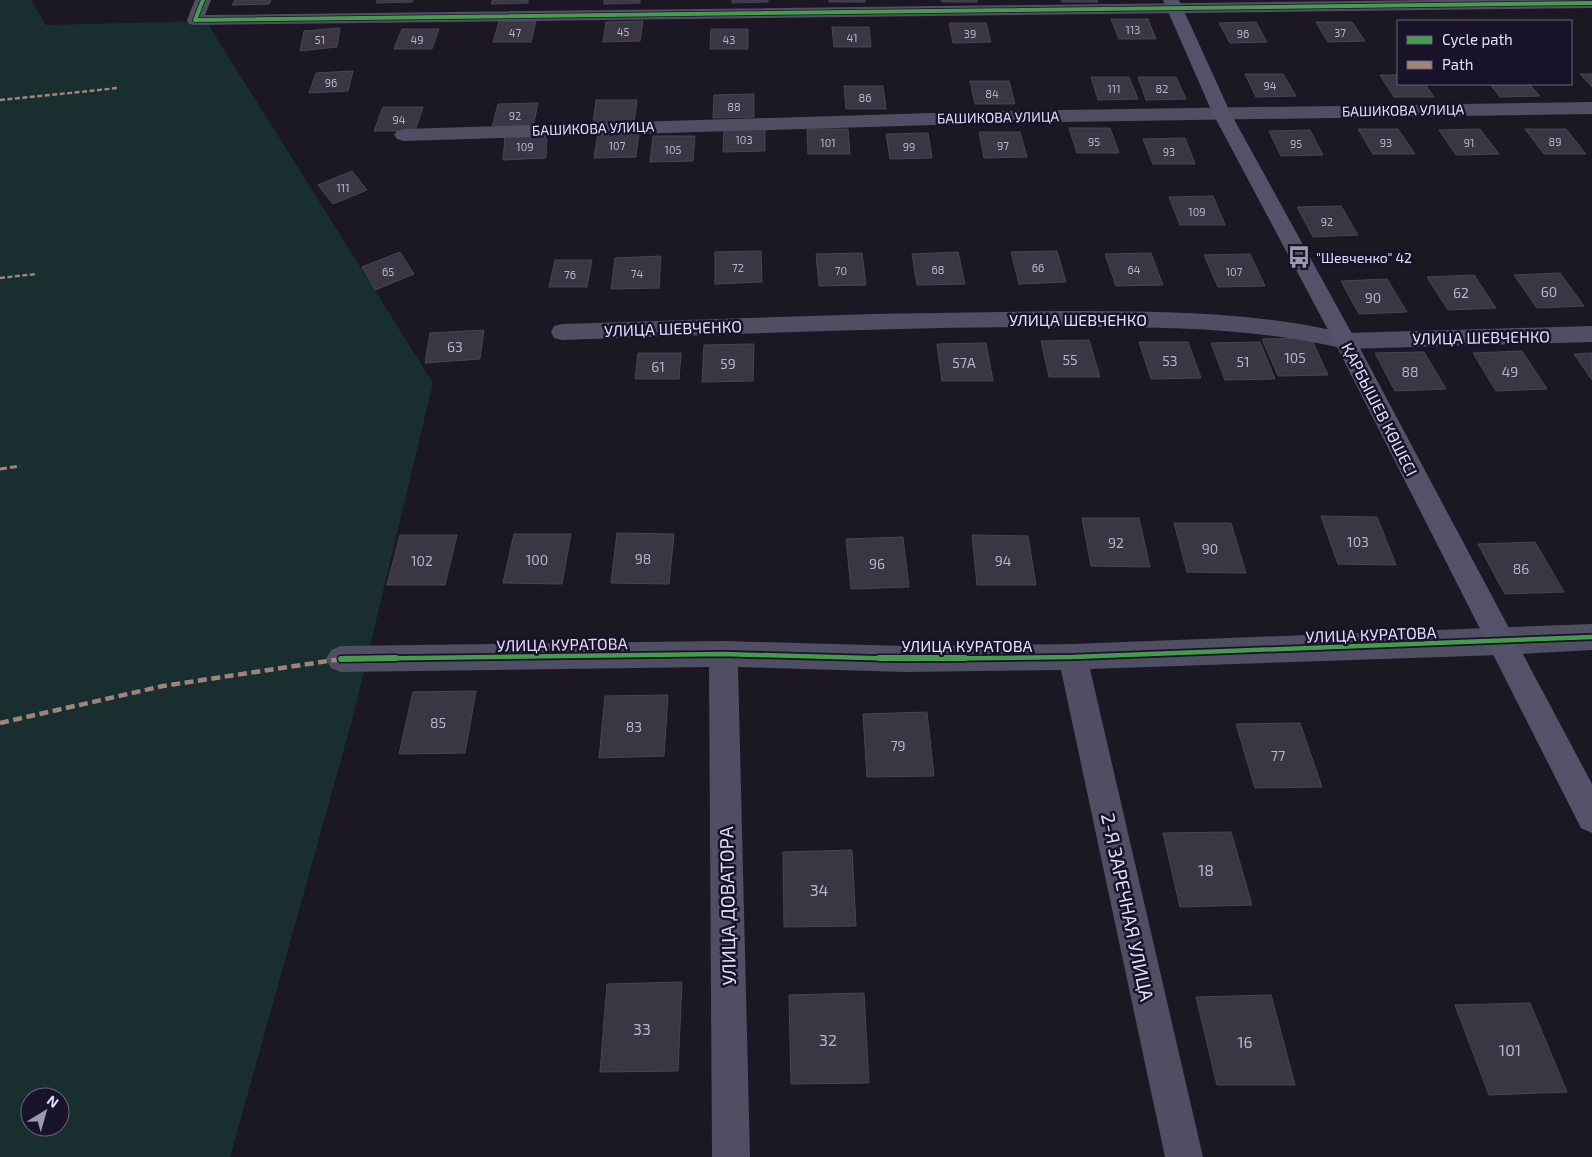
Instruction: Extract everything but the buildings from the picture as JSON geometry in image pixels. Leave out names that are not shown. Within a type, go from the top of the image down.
[{"type":"main road","name":"ҚАРБЫШЕВ КӨШЕСІ","points":[[1173,4],[1221,112],[1345,341],[1592,817]]},
{"type":"street","points":[[204,0],[195,20],[1173,4],[1592,3]]},
{"type":"street","name":"БАШИКОВА УЛИЦА","points":[[404,135],[580,128],[1221,112],[1592,108]]},
{"type":"street","name":"УЛИЦА ШЕВЧЕНКО","points":[[562,332],[963,319],[1181,319],[1308,330],[1345,341],[1592,334]]},
{"type":"street","name":"УЛИЦА КУРАТОВА","points":[[341,659],[723,654],[905,659],[1073,657],[1592,637]]},
{"type":"street","name":"УЛИЦА ДОВАТОРА","points":[[723,654],[731,1157]]},
{"type":"street","name":"2-Я ЗАРЕЧНАЯ УЛИЦА","points":[[1073,657],[1184,1157]]},
{"type":"green space","points":[[0,0],[31,0],[46,25],[206,21],[433,383],[353,717],[230,1157],[0,1157]]},
{"type":"marked path","points":[[0,100],[118,88]]},
{"type":"marked path","points":[[0,278],[36,274]]},
{"type":"marked path","points":[[0,469],[20,466]]},
{"type":"marked path","points":[[0,723],[163,686],[341,659]]},
{"type":"cycle path","points":[[203,0],[195,20],[1592,3]]},
{"type":"cycle path","points":[[341,659],[723,654],[905,659],[1073,657],[1592,637]]},
{"type":"place","name":"\"Шевченко\" 42","points":[[1299,257]]}]
